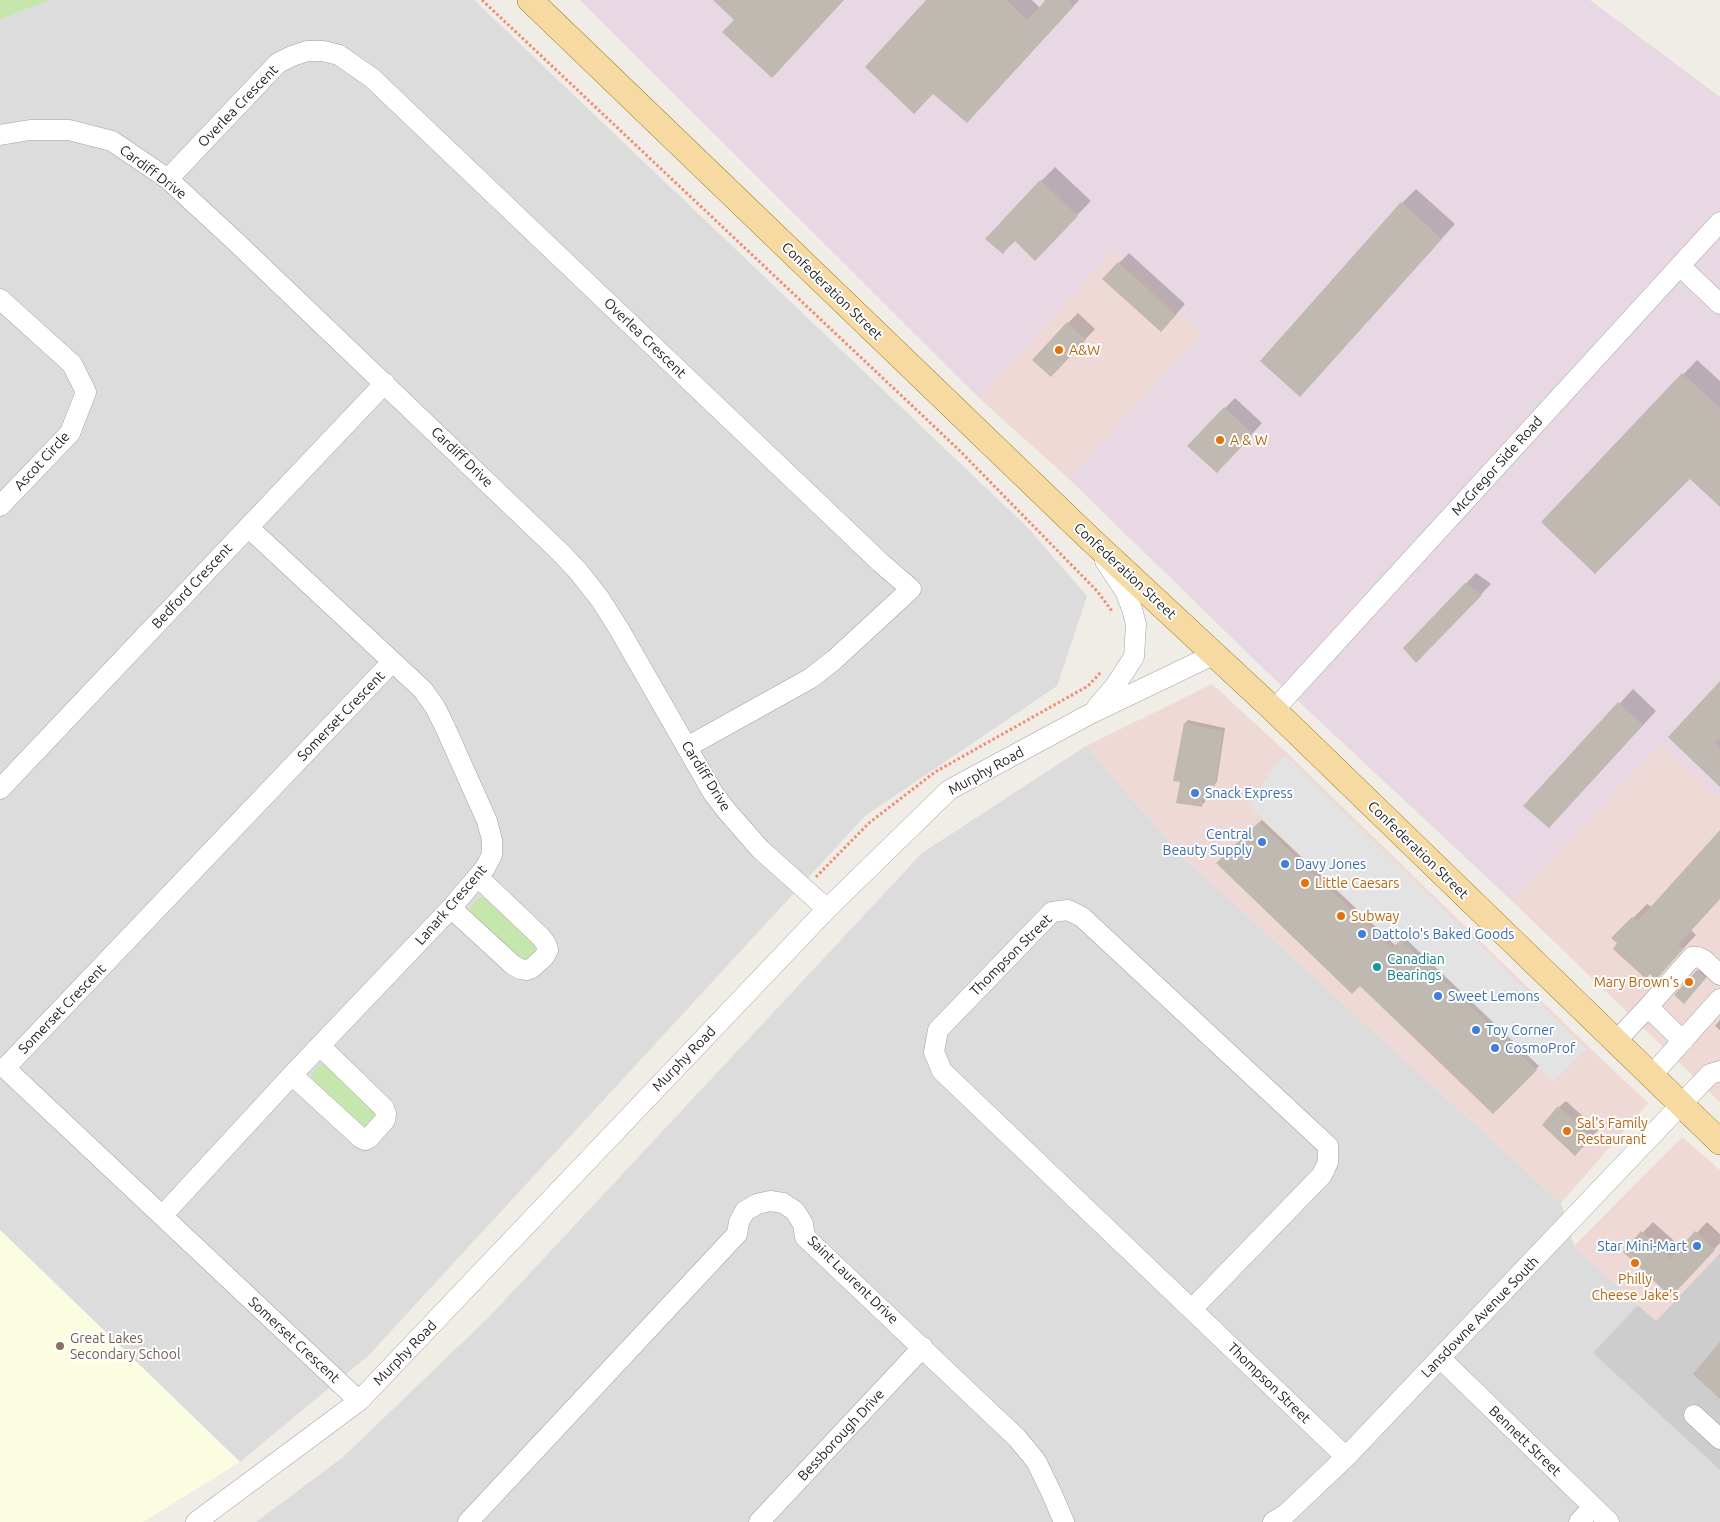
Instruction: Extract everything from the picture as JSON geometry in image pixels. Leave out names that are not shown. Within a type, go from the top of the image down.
[{"type":"main road","name":"Confederation Street","points":[[530,0],[1088,536],[1213,655],[1274,710],[1720,1142]]},
{"type":"street","name":"Overlea Crescent","points":[[168,179],[278,63],[307,51],[323,51],[339,55],[372,78],[867,550],[911,589],[834,660],[811,678],[687,748]]},
{"type":"street","name":"Cardiff Drive","points":[[0,135],[30,130],[69,130],[112,141],[168,179],[385,383],[578,571],[600,599],[619,629],[713,793],[736,823],[760,849],[826,909]]},
{"type":"street","name":"McGregor Side Road","points":[[1274,710],[1720,222]]},
{"type":"street","points":[[1680,266],[1720,304]]},
{"type":"street","name":"Ascot Circle","points":[[0,299],[72,364],[86,392],[70,434],[0,506]]},
{"type":"street","name":"Bedford Crescent","points":[[0,789],[385,383]]},
{"type":"street","name":"Lanark Crescent","points":[[162,1216],[292,1075],[451,908],[485,868],[492,855],[492,840],[487,821],[435,707],[422,690],[248,527]]},
{"type":"street","points":[[1088,536],[1124,591],[1136,624],[1134,657],[1115,686],[1090,714]]},
{"type":"street","name":"Murphy Road","points":[[196,1522],[359,1401],[826,909],[949,790],[1090,714],[1213,655]]},
{"type":"street","name":"Somerset Crescent","points":[[359,1401],[5,1068],[392,662]]},
{"type":"street","points":[[451,908],[520,969],[527,970],[539,964],[548,950],[546,944],[478,877]]},
{"type":"street","name":"Thompson Street","points":[[1192,1309],[1322,1175],[1328,1162],[1328,1146],[1082,916],[1068,910],[1052,912],[938,1030],[934,1052],[942,1071],[1346,1458]]},
{"type":"street","points":[[1615,1042],[1692,957],[1704,960],[1720,975]]},
{"type":"street","points":[[1651,1076],[1720,999]]},
{"type":"street","points":[[1648,1007],[1683,1040]]},
{"type":"street","points":[[292,1075],[360,1138],[365,1140],[369,1138],[385,1120],[384,1108],[320,1046]]},
{"type":"street","name":"Lansdowne Avenue South","points":[[1273,1522],[1286,1514],[1346,1458],[1710,1074],[1720,1071]]},
{"type":"street","name":"Saint Laurent Drive","points":[[468,1522],[737,1234],[739,1222],[745,1211],[757,1204],[770,1201],[783,1203],[795,1211],[803,1224],[805,1237],[1017,1438],[1036,1461],[1064,1522]]},
{"type":"street","name":"Bessborough Drive","points":[[759,1522],[923,1347]]},
{"type":"street","name":"Bennett Street","points":[[1440,1359],[1609,1522]]},
{"type":"street","points":[[1694,1415],[1720,1439]]},
{"type":"street","points":[[1579,1522],[1593,1507]]},
{"type":"path","points":[[482,0],[958,449],[1097,591],[1113,612]]},
{"type":"path","points":[[805,888],[869,824],[935,772],[1088,686],[1105,667]]},
{"type":"shaded area","points":[[51,0],[474,0],[1028,528],[1087,596],[1057,686],[865,816],[368,1356],[240,1462],[0,1230],[0,19]]},
{"type":"shaded area","points":[[580,0],[1590,0],[1720,97],[1720,799],[1661,744],[1511,900],[1267,672],[1069,479],[1202,333],[1113,251],[979,398]]},
{"type":"shaded area","points":[[1113,251],[1203,333],[1069,479],[979,398]]},
{"type":"shaded area","points":[[1212,684],[1284,750],[1648,1103],[1561,1203],[1180,854],[1086,746]]},
{"type":"shaded area","points":[[1661,744],[1720,799],[1720,1102],[1511,900]]},
{"type":"shaded area","points":[[1086,746],[1180,854],[1561,1203],[1574,1246],[1638,1305],[1594,1353],[1720,1470],[1720,1522],[256,1522],[343,1457],[490,1316],[922,853]]},
{"type":"shaded area","points":[[1285,755],[1587,1049],[1553,1082],[1400,936],[1392,942],[1249,806],[1274,766]]},
{"type":"shaded area","points":[[1682,1137],[1720,1170],[1720,1253],[1656,1321],[1574,1246]]},
{"type":"shaded area","name":"Great Lakes Secondary School","points":[[0,1230],[240,1462],[143,1522],[0,1522]]},
{"type":"shaded area","points":[[1720,1253],[1720,1470],[1593,1353],[1638,1305],[1656,1321]]},
{"type":"green space","points":[[0,0],[51,0],[0,19]]},
{"type":"green space","points":[[480,897],[485,898],[536,946],[532,956],[523,962],[472,914],[470,907]]},
{"type":"green space","points":[[322,1064],[325,1064],[378,1115],[366,1127],[360,1125],[314,1081],[312,1073]]},
{"type":"building","points":[[713,0],[844,0],[772,78],[722,32],[734,20]]},
{"type":"building","points":[[926,0],[1007,0],[1027,20],[1046,0],[1068,0],[1074,6],[967,123],[933,94],[914,114],[865,67]]},
{"type":"building","points":[[1040,180],[1078,216],[1035,261],[1014,240],[1003,254],[985,239]]},
{"type":"building","points":[[1401,202],[1442,239],[1300,397],[1260,361]]},
{"type":"building","points":[[1118,262],[1176,315],[1161,332],[1102,279]]},
{"type":"building","name":"A&W","points":[[1067,322],[1086,340],[1051,377],[1032,360]]},
{"type":"building","points":[[1682,373],[1720,408],[1720,507],[1690,479],[1595,574],[1541,522]]},
{"type":"building","name":"A & W","points":[[1224,407],[1253,434],[1217,473],[1187,446]]},
{"type":"building","points":[[1465,583],[1482,595],[1416,663],[1403,648]]},
{"type":"building","points":[[1720,681],[1720,738],[1715,743],[1720,748],[1720,787],[1668,737]]},
{"type":"building","points":[[1618,702],[1643,725],[1549,828],[1523,806]]},
{"type":"building","points":[[1184,723],[1223,731],[1215,786],[1206,785],[1202,807],[1176,803],[1180,782],[1173,781]]},
{"type":"building","name":"Canadian Bearings","points":[[1259,822],[1392,948],[1401,940],[1537,1070],[1493,1114],[1360,986],[1352,994],[1216,863]]},
{"type":"building","points":[[1720,830],[1720,899],[1678,945],[1683,949],[1656,980],[1650,974],[1646,979],[1613,949],[1617,943],[1611,938],[1632,917],[1638,921]]},
{"type":"building","points":[[1697,970],[1706,978],[1684,1004],[1674,995]]},
{"type":"building","name":"Sal's Family Restaurant","points":[[1558,1106],[1592,1137],[1575,1156],[1542,1125]]},
{"type":"building","points":[[1641,1231],[1671,1258],[1695,1231],[1715,1250],[1671,1297],[1623,1252]]},
{"type":"building","points":[[1720,1342],[1720,1399],[1693,1374]]},
{"type":"place","name":"A&W","points":[[1059,350]]},
{"type":"place","name":"A & W","points":[[1220,440]]},
{"type":"place","name":"Snack Express","points":[[1195,793]]},
{"type":"place","name":"Central Beauty Supply","points":[[1262,842]]},
{"type":"place","name":"Davy Jones","points":[[1285,864]]},
{"type":"place","name":"Little Caesars","points":[[1305,883]]},
{"type":"place","name":"Subway","points":[[1341,916]]},
{"type":"place","name":"Dattolo's Baked Goods","points":[[1362,934]]},
{"type":"place","name":"Canadian Bearings","points":[[1377,967]]},
{"type":"place","name":"Mary Brown's","points":[[1689,982]]},
{"type":"place","name":"Sweet Lemons","points":[[1438,996]]},
{"type":"place","name":"Toy Corner","points":[[1476,1030]]},
{"type":"place","name":"CosmoProf","points":[[1495,1048]]},
{"type":"place","name":"Sal's Family Restaurant","points":[[1567,1131]]},
{"type":"place","name":"Star Mini-Mart","points":[[1697,1246]]},
{"type":"place","name":"Philly Cheese Jake's","points":[[1635,1263]]},
{"type":"place","name":"Great Lakes Secondary School","points":[[60,1346]]}]
